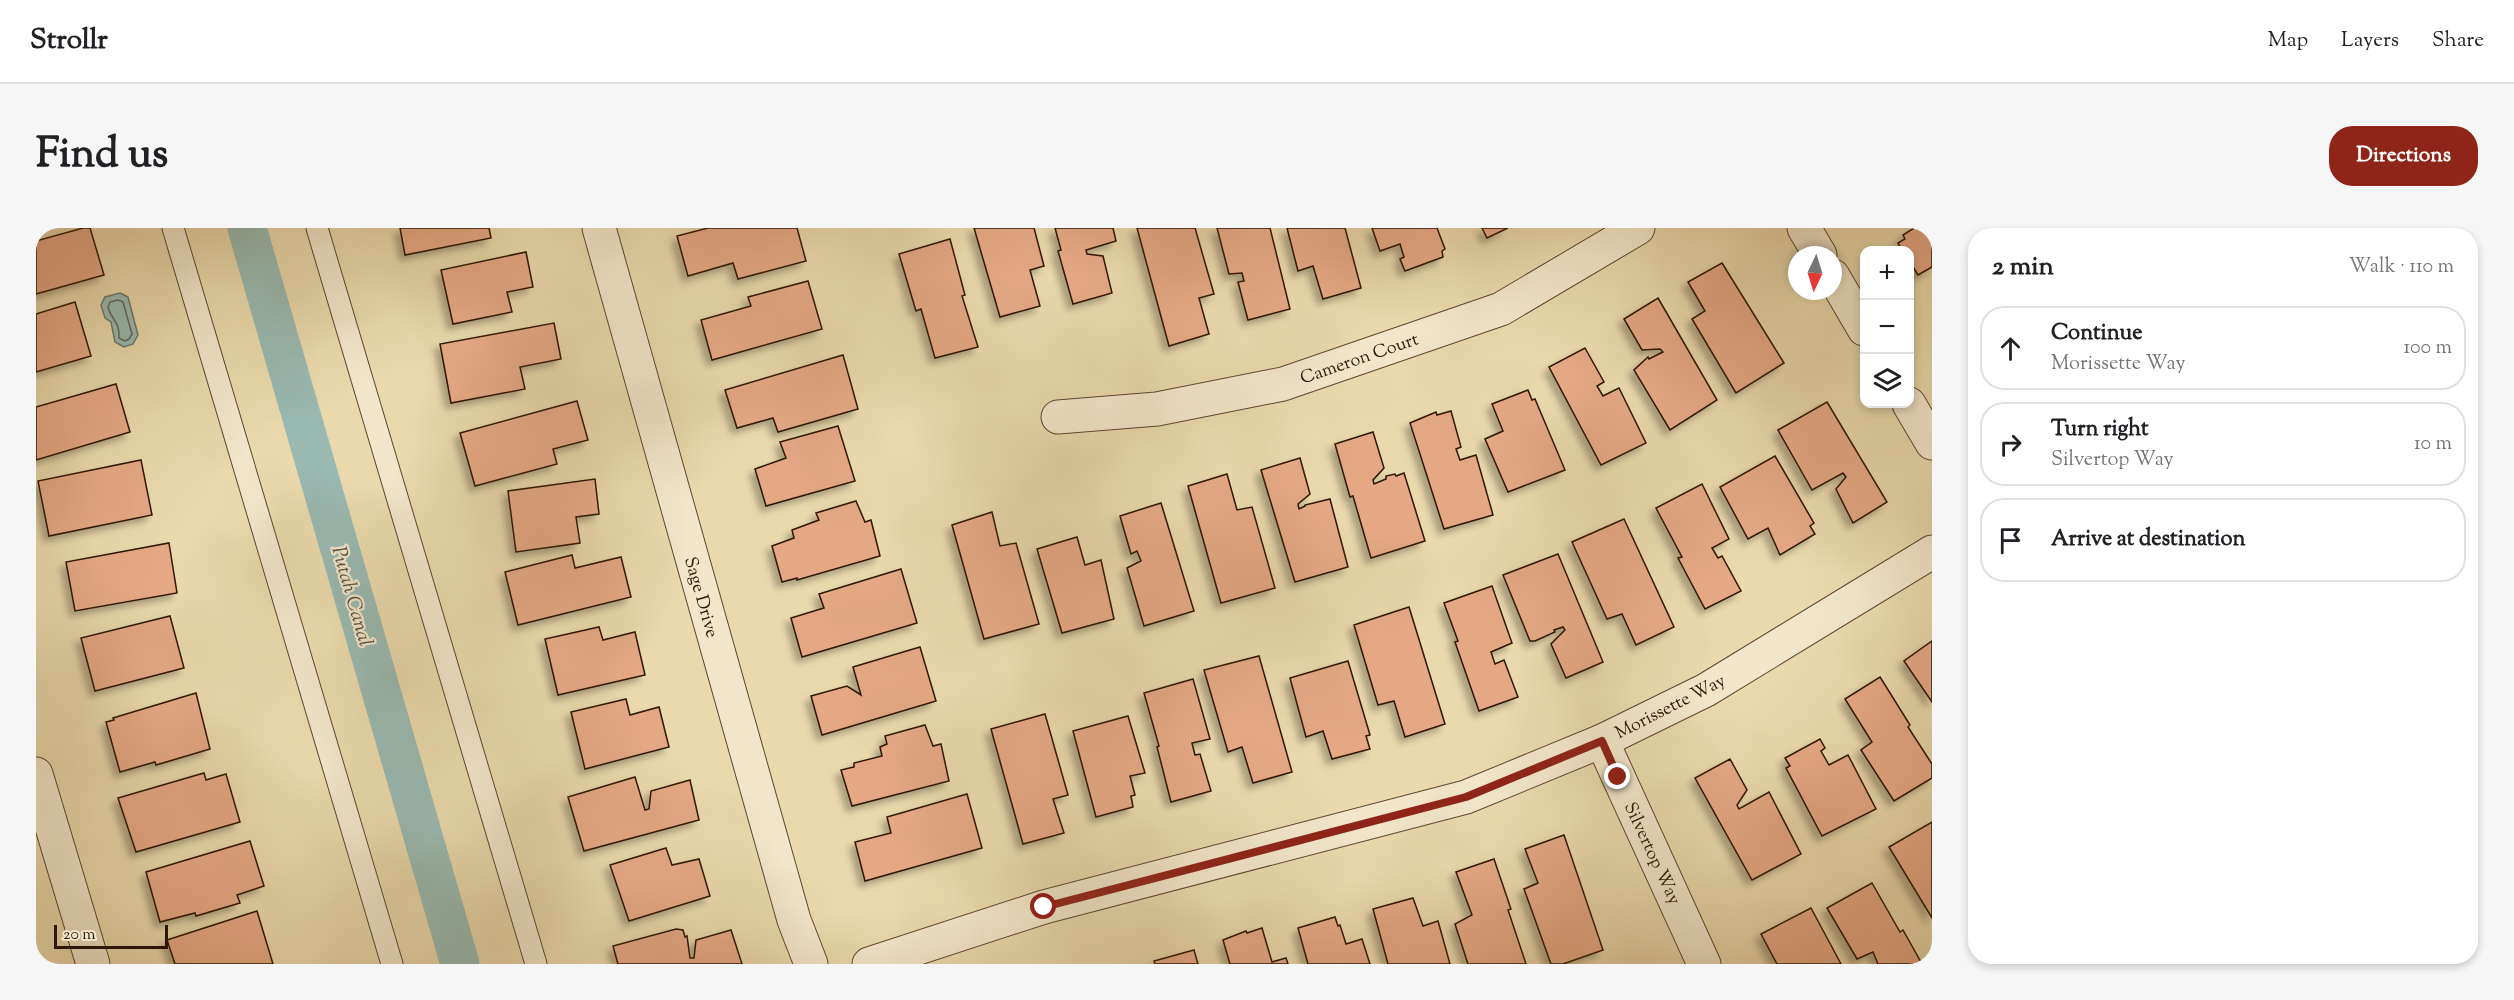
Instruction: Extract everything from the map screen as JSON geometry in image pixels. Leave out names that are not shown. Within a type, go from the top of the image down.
[{"type":"street","name":"Sage Drive","points":[[599,228],[629,341],[791,908],[811,964]]},
{"type":"street","name":"Cameron Court","points":[[1058,417],[1157,409],[1283,384],[1501,309],[1638,228]]},
{"type":"street","points":[[1804,228],[1815,246]]},
{"type":"street","points":[[1842,291],[1860,322]]},
{"type":"street","points":[[1911,408],[1932,443]]},
{"type":"street","name":"Morissette Way","points":[[869,964],[1044,907],[1466,797],[1602,741],[1706,690],[1932,552]]},
{"type":"street","name":"Silvertop Way","points":[[1602,741],[1704,964]]},
{"type":"street","points":[[36,774],[93,964]]},
{"type":"lane","points":[[173,228],[392,964]]},
{"type":"lane","points":[[317,228],[536,964]]},
{"type":"water","points":[[120,293],[128,297],[138,335],[133,344],[124,347],[115,342],[111,322],[105,318],[101,305],[105,297]]},
{"type":"building","points":[[90,228],[104,275],[36,294],[36,241]]},
{"type":"building","points":[[400,228],[489,228],[491,238],[405,255]]},
{"type":"building","points":[[708,228],[797,228],[806,261],[738,279],[733,263],[688,276],[677,236]]},
{"type":"building","points":[[974,228],[1034,228],[1044,266],[1030,270],[1040,306],[1000,317]]},
{"type":"building","points":[[1055,228],[1113,228],[1116,241],[1086,250],[1087,254],[1103,256],[1112,293],[1073,304],[1058,251],[1061,250]]},
{"type":"building","points":[[1137,228],[1195,228],[1214,294],[1199,298],[1209,334],[1169,346]]},
{"type":"building","points":[[1217,228],[1270,228],[1290,309],[1248,320],[1238,282],[1244,281],[1242,273],[1229,274]]},
{"type":"building","points":[[1287,228],[1345,228],[1361,288],[1323,299],[1313,266],[1298,271]]},
{"type":"building","points":[[1372,228],[1437,228],[1445,249],[1442,251],[1443,257],[1405,271],[1400,259],[1404,257],[1400,244],[1380,251]]},
{"type":"building","points":[[1482,228],[1508,228],[1487,238]]},
{"type":"building","points":[[1914,228],[1932,228],[1932,267],[1918,275],[1914,268],[1914,246],[1900,246],[1898,243],[1905,239],[1903,235]]},
{"type":"building","points":[[950,239],[965,295],[962,296],[978,347],[935,358],[921,309],[916,311],[899,254]]},
{"type":"building","points":[[526,252],[533,287],[507,292],[512,312],[453,324],[441,270]]},
{"type":"building","points":[[1722,263],[1784,363],[1736,393],[1692,319],[1705,311],[1688,282]]},
{"type":"building","points":[[808,281],[822,329],[712,360],[701,320],[751,306],[748,297]]},
{"type":"building","points":[[1658,298],[1717,400],[1670,430],[1634,370],[1648,357],[1649,359],[1663,352],[1660,349],[1642,350],[1624,319]]},
{"type":"building","points":[[75,302],[91,356],[36,372],[36,314]]},
{"type":"building","points":[[554,323],[561,359],[520,367],[525,389],[451,403],[440,344]]},
{"type":"building","points":[[1585,348],[1604,382],[1597,386],[1603,396],[1619,388],[1646,443],[1601,465],[1549,367]]},
{"type":"building","points":[[843,355],[858,409],[778,432],[773,418],[737,428],[725,390]]},
{"type":"building","points":[[116,384],[130,432],[36,460],[36,407]]},
{"type":"building","points":[[1528,390],[1532,400],[1535,399],[1565,470],[1508,492],[1485,439],[1503,431],[1492,404]]},
{"type":"building","points":[[577,401],[588,440],[553,449],[557,464],[475,486],[460,433]]},
{"type":"building","points":[[1827,402],[1887,502],[1853,523],[1836,489],[1846,477],[1843,473],[1812,490],[1778,430]]},
{"type":"building","points":[[1451,411],[1461,447],[1456,449],[1460,460],[1476,455],[1493,515],[1444,529],[1410,423],[1436,412],[1437,415]]},
{"type":"building","points":[[838,426],[855,481],[766,506],[755,469],[786,458],[780,442]]},
{"type":"building","points":[[1373,432],[1384,468],[1373,480],[1374,484],[1386,479],[1386,476],[1404,473],[1425,541],[1371,558],[1335,444]]},
{"type":"building","points":[[1775,456],[1814,523],[1810,526],[1815,534],[1780,555],[1768,528],[1748,539],[1720,487]]},
{"type":"building","points":[[1300,458],[1310,494],[1298,504],[1299,509],[1305,505],[1330,499],[1348,567],[1295,582],[1261,470]]},
{"type":"building","points":[[141,460],[152,515],[49,536],[38,481]]},
{"type":"building","points":[[1227,474],[1237,510],[1252,507],[1275,588],[1221,603],[1188,486]]},
{"type":"building","points":[[595,479],[599,514],[576,517],[580,543],[516,552],[508,491]]},
{"type":"building","points":[[1702,484],[1729,539],[1712,548],[1718,558],[1722,556],[1741,591],[1705,609],[1678,558],[1682,557],[1656,508]]},
{"type":"building","points":[[856,501],[865,522],[871,520],[880,556],[797,580],[797,578],[782,582],[772,546],[794,538],[792,530],[819,520],[816,513]]},
{"type":"building","points":[[1161,503],[1194,611],[1144,626],[1127,568],[1141,561],[1137,551],[1131,554],[1120,516]]},
{"type":"building","points":[[992,512],[1000,546],[1016,543],[1039,624],[984,639],[952,525]]},
{"type":"building","points":[[1624,519],[1674,627],[1636,645],[1622,614],[1607,619],[1572,542]]},
{"type":"building","points":[[1077,537],[1085,565],[1101,560],[1114,619],[1062,633],[1037,549]]},
{"type":"building","points":[[169,543],[177,593],[75,611],[66,562]]},
{"type":"building","points":[[1558,554],[1603,662],[1566,678],[1551,644],[1565,630],[1563,627],[1535,641],[1530,641],[1503,575]]},
{"type":"building","points":[[572,555],[575,568],[621,557],[631,597],[518,625],[505,572]]},
{"type":"building","points":[[901,569],[917,623],[802,657],[791,618],[824,608],[819,594]]},
{"type":"building","points":[[1492,586],[1512,643],[1491,652],[1495,664],[1504,660],[1518,697],[1479,711],[1444,603]]},
{"type":"building","points":[[1409,607],[1445,724],[1405,737],[1394,701],[1378,705],[1354,625]]},
{"type":"building","points":[[170,616],[184,668],[95,691],[81,638]]},
{"type":"building","points":[[599,627],[603,640],[635,632],[645,675],[558,695],[545,639]]},
{"type":"building","points":[[1932,641],[1932,702],[1904,661]]},
{"type":"building","points":[[920,647],[936,701],[822,735],[811,696],[847,686],[861,695],[853,667]]},
{"type":"building","points":[[1259,656],[1292,772],[1253,783],[1242,747],[1228,752],[1204,670]]},
{"type":"building","points":[[1348,661],[1370,735],[1366,736],[1370,749],[1332,759],[1323,731],[1306,737],[1290,678]]},
{"type":"building","points":[[1880,677],[1932,764],[1932,778],[1894,801],[1861,750],[1872,742],[1845,699]]},
{"type":"building","points":[[1193,679],[1210,739],[1192,743],[1195,755],[1200,754],[1211,791],[1171,802],[1157,747],[1159,746],[1144,693]]},
{"type":"building","points":[[196,693],[210,749],[156,765],[155,762],[120,772],[106,722]]},
{"type":"building","points":[[626,699],[630,715],[659,707],[669,747],[585,769],[571,712]]},
{"type":"building","points":[[1045,714],[1068,795],[1053,799],[1064,833],[1023,844],[991,729]]},
{"type":"building","points":[[1128,716],[1145,773],[1130,776],[1135,795],[1131,796],[1133,807],[1096,817],[1073,731]]},
{"type":"building","points":[[925,725],[933,746],[941,744],[949,781],[852,806],[841,770],[854,767],[854,763],[882,756],[880,747],[887,744],[885,736]]},
{"type":"building","points":[[1820,739],[1825,748],[1821,751],[1829,765],[1848,755],[1876,809],[1822,836],[1786,768],[1790,766],[1785,758]]},
{"type":"building","points":[[1730,759],[1747,790],[1737,805],[1739,809],[1769,792],[1801,854],[1752,880],[1695,778]]},
{"type":"building","points":[[204,773],[206,780],[226,774],[240,822],[136,852],[118,798]]},
{"type":"building","points":[[635,777],[645,810],[649,809],[651,791],[690,780],[699,820],[584,851],[568,797]]},
{"type":"building","points":[[967,794],[982,848],[865,881],[855,842],[891,833],[887,817]]},
{"type":"building","points":[[1932,822],[1932,918],[1889,847]]},
{"type":"building","points":[[1564,835],[1603,950],[1563,964],[1551,964],[1524,889],[1538,883],[1525,849]]},
{"type":"building","points":[[250,841],[264,886],[237,895],[240,903],[196,916],[195,913],[160,922],[146,872]]},
{"type":"building","points":[[666,848],[672,865],[699,859],[710,896],[629,921],[610,865]]},
{"type":"building","points":[[1494,859],[1526,964],[1468,964],[1455,924],[1472,915],[1456,872]]},
{"type":"building","points":[[1872,883],[1900,932],[1903,930],[1922,964],[1878,964],[1873,952],[1857,959],[1827,908]]},
{"type":"building","points":[[1413,898],[1423,926],[1438,921],[1450,964],[1388,964],[1373,909]]},
{"type":"building","points":[[1811,908],[1841,964],[1777,964],[1761,934]]},
{"type":"building","points":[[257,911],[273,964],[175,964],[167,940]]},
{"type":"building","points":[[1335,917],[1346,944],[1362,939],[1370,964],[1308,964],[1298,928]]},
{"type":"building","points":[[1262,928],[1272,962],[1286,958],[1288,964],[1230,964],[1223,940],[1246,931],[1247,933]]},
{"type":"building","points":[[676,929],[683,930],[685,937],[687,936],[690,958],[694,958],[696,940],[731,930],[742,964],[618,964],[613,946]]},
{"type":"building","points":[[1194,950],[1198,964],[1155,964],[1154,961]]},
{"type":"waterway","name":"Putah Canal","points":[[247,228],[460,964]]},
{"type":"route","points":[[1044,907],[1466,797],[1602,741],[1618,777]]}]
